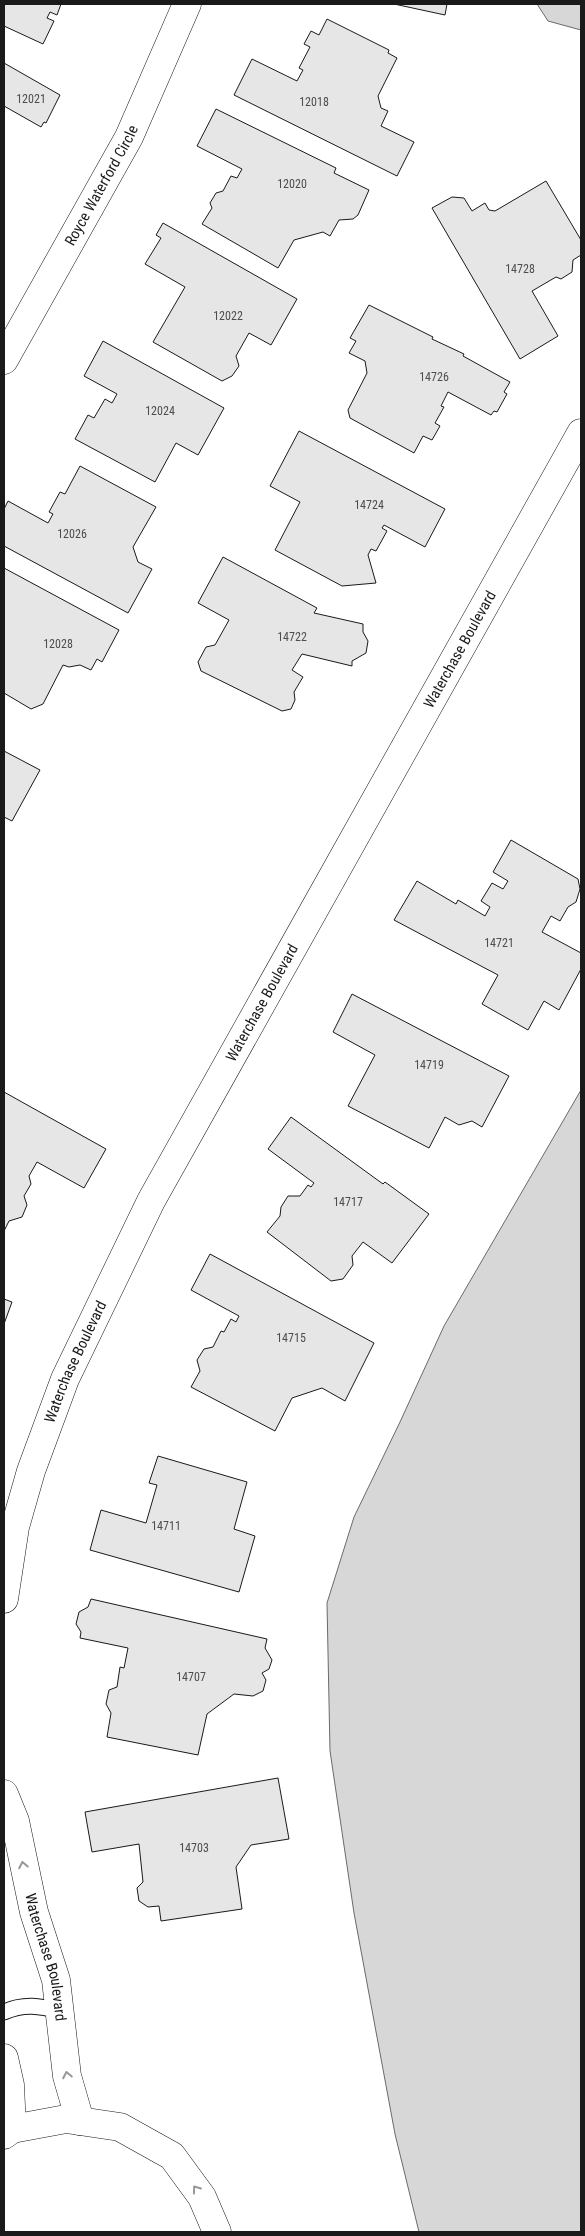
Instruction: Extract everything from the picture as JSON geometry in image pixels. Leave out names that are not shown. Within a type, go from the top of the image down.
[{"type":"street","name":"Royce Waterford Circle","points":[[4,360],[129,137],[187,4]]},
{"type":"street","name":"Waterchase Boulevard","points":[[4,1599],[15,1527],[31,1471],[65,1378],[152,1201],[581,433]]},
{"type":"street","name":"Waterchase Boulevard","points":[[4,1794],[15,1821],[34,1912],[56,1980],[67,2076],[80,2122]]},
{"type":"street","points":[[4,2058],[10,2085],[8,2132],[66,2119],[120,2127],[172,2156],[202,2197],[217,2232]]},
{"type":"lane","points":[[4,2012],[16,2007],[35,2005],[61,2011]]},
{"type":"shaded area","points":[[537,4],[581,4],[581,30],[548,21]]},
{"type":"shaded area","points":[[581,1090],[581,2232],[419,2232],[395,2134],[354,1913],[330,1751],[327,1603],[354,1517],[444,1326]]},
{"type":"building","points":[[4,4],[61,4],[57,15],[50,12],[47,18],[54,21],[43,44],[4,26]]},
{"type":"building","points":[[394,4],[447,4],[445,15]]},
{"type":"building","points":[[327,19],[389,50],[388,53],[397,58],[378,96],[381,108],[388,111],[381,126],[414,142],[397,176],[234,95],[252,59],[297,81],[303,70],[299,68],[310,47],[304,44],[311,31],[319,35]]},
{"type":"building","points":[[4,63],[60,95],[46,123],[44,122],[41,127],[4,106]]},
{"type":"building","points":[[216,109],[336,168],[334,173],[369,190],[358,215],[353,219],[339,220],[330,236],[323,232],[294,240],[278,268],[202,224],[212,208],[210,203],[216,193],[223,191],[231,176],[237,178],[242,169],[197,146]]},
{"type":"building","points":[[546,181],[581,240],[581,255],[573,260],[572,272],[561,279],[556,277],[532,291],[558,336],[520,359],[432,208],[452,197],[464,198],[472,211],[485,203],[489,210],[495,211]]},
{"type":"building","points":[[163,223],[297,299],[271,345],[249,333],[236,356],[239,366],[232,376],[222,381],[153,342],[185,287],[145,264],[161,238],[156,235]]},
{"type":"building","points":[[369,305],[433,337],[432,339],[464,354],[463,356],[510,382],[504,392],[507,394],[497,412],[494,411],[491,415],[448,392],[441,406],[444,407],[435,423],[440,426],[432,440],[423,436],[414,453],[350,418],[348,410],[367,373],[365,361],[349,353],[356,341],[350,338]]},
{"type":"building","points":[[103,341],[224,408],[198,455],[176,443],[155,482],[75,439],[88,415],[94,418],[105,399],[112,403],[117,394],[84,376]]},
{"type":"building","points":[[299,431],[445,509],[425,547],[384,525],[382,528],[387,531],[376,551],[371,549],[368,555],[376,583],[342,586],[275,550],[300,502],[270,486]]},
{"type":"building","points":[[80,466],[156,507],[133,547],[138,562],[152,569],[128,613],[4,546],[4,509],[8,501],[48,523],[53,514],[49,512],[60,492],[65,494]]},
{"type":"building","points":[[223,557],[317,608],[314,613],[363,624],[363,632],[368,641],[366,653],[352,661],[352,666],[302,654],[292,670],[303,677],[294,692],[295,700],[291,709],[282,711],[201,671],[198,662],[206,647],[215,645],[229,620],[198,603]]},
{"type":"building","points":[[4,568],[119,630],[102,662],[97,659],[91,670],[80,665],[69,667],[63,665],[43,704],[31,709],[4,693]]},
{"type":"building","points":[[4,751],[40,770],[12,821],[4,817]]},
{"type":"building","points":[[511,840],[578,879],[580,889],[576,902],[568,907],[560,921],[551,916],[542,932],[581,953],[581,969],[559,1010],[544,1001],[528,1030],[482,1004],[498,975],[394,920],[417,881],[456,904],[458,900],[485,916],[490,907],[481,901],[492,883],[503,889],[508,881],[493,872]]},
{"type":"building","points":[[352,994],[509,1076],[482,1127],[472,1121],[459,1125],[445,1117],[429,1148],[348,1106],[375,1055],[333,1032]]},
{"type":"building","points":[[4,1092],[106,1149],[84,1188],[37,1162],[29,1176],[31,1184],[24,1196],[27,1205],[22,1217],[9,1221],[4,1231]]},
{"type":"building","points":[[291,1117],[383,1184],[385,1182],[429,1214],[392,1263],[363,1242],[352,1256],[353,1265],[343,1279],[331,1281],[267,1232],[280,1216],[281,1207],[288,1196],[300,1196],[308,1185],[311,1187],[314,1183],[268,1149]]},
{"type":"building","points":[[210,1254],[374,1343],[345,1401],[322,1388],[292,1398],[275,1431],[191,1387],[200,1371],[197,1360],[204,1349],[213,1347],[221,1331],[224,1332],[231,1319],[236,1322],[239,1316],[191,1290]]},
{"type":"building","points":[[4,1299],[12,1302],[4,1324]]},
{"type":"building","points":[[158,1456],[247,1482],[234,1529],[255,1536],[239,1592],[90,1550],[101,1510],[146,1523],[157,1485],[149,1483]]},
{"type":"building","points":[[91,1599],[267,1639],[265,1648],[272,1660],[269,1669],[262,1673],[266,1680],[263,1691],[253,1696],[234,1694],[207,1714],[198,1755],[107,1737],[111,1713],[106,1704],[109,1690],[117,1687],[120,1667],[124,1668],[128,1648],[80,1638],[81,1632],[76,1624],[79,1612],[88,1607]]},
{"type":"building","points":[[278,1778],[289,1839],[251,1845],[236,1867],[242,1909],[161,1921],[159,1906],[148,1907],[139,1901],[137,1888],[143,1882],[139,1844],[92,1852],[85,1812]]}]
